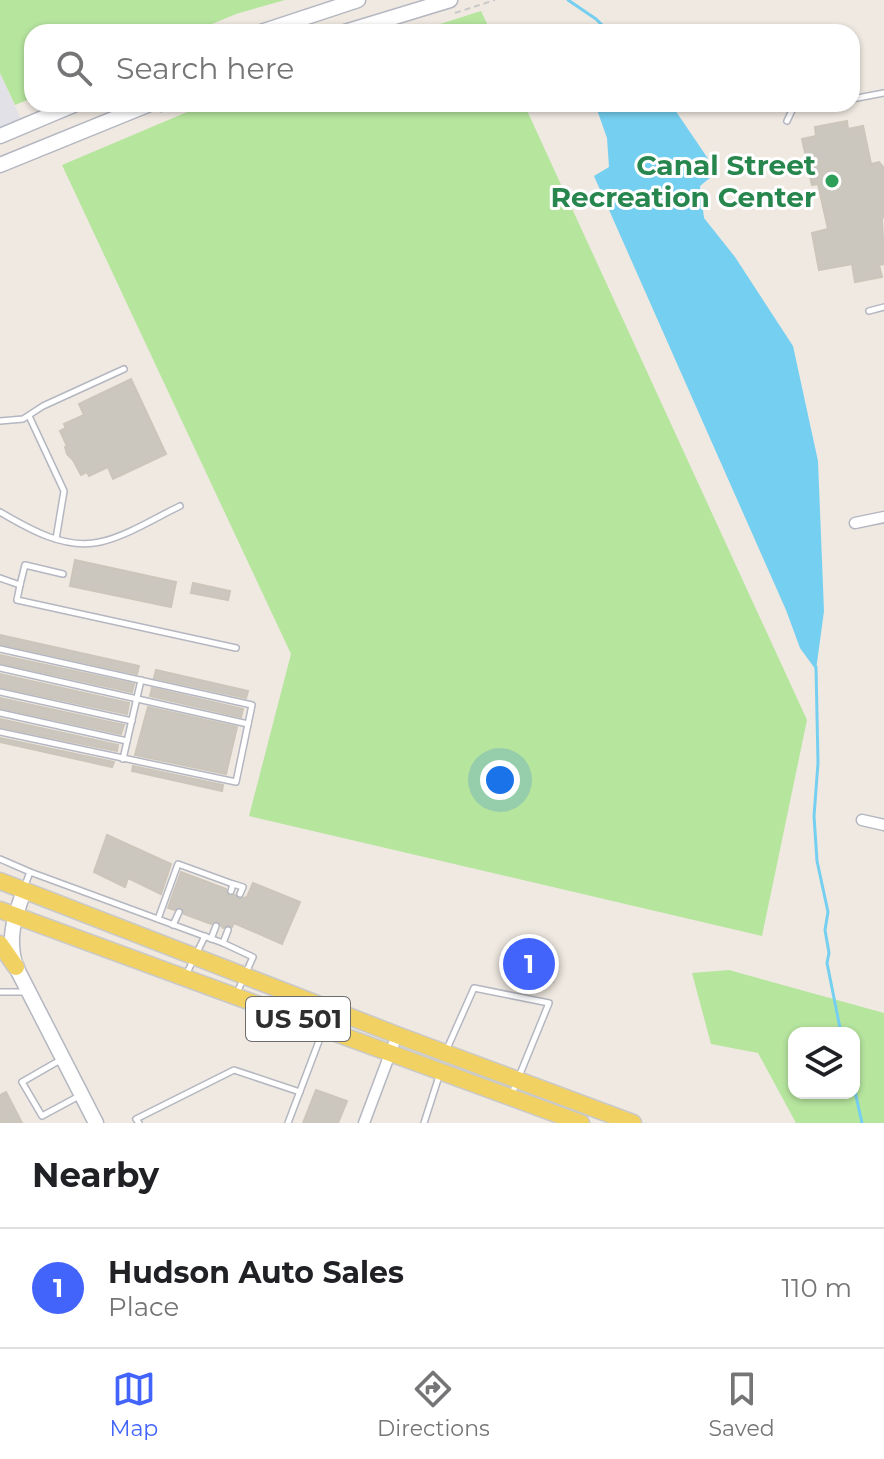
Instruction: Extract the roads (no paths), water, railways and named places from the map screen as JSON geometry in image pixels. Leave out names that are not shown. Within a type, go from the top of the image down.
[{"type":"main road","points":[[285,24],[358,0]]},
{"type":"main road","points":[[371,24],[450,0]]},
{"type":"main road","points":[[0,136],[57,112]]},
{"type":"main road","points":[[0,165],[130,112]]},
{"type":"main road","name":"US 501","points":[[0,881],[633,1123]]},
{"type":"main road","points":[[16,967],[11,953],[7,913],[24,891]]},
{"type":"main road","name":"US 501","points":[[7,913],[581,1123]]},
{"type":"main road","points":[[0,944],[16,967],[96,1123]]},
{"type":"street","points":[[855,523],[884,517]]},
{"type":"street","points":[[862,820],[884,825]]},
{"type":"street","points":[[364,1123],[397,1035]]},
{"type":"lane","points":[[860,98],[884,93]]},
{"type":"lane","points":[[787,121],[791,112]]},
{"type":"lane","points":[[869,311],[884,307]]},
{"type":"lane","points":[[0,421],[29,416],[43,406],[124,369]]},
{"type":"lane","points":[[29,416],[64,491],[56,539]]},
{"type":"lane","points":[[0,512],[36,533],[77,543],[102,542],[180,506]]},
{"type":"lane","points":[[63,574],[25,565],[17,600],[236,648]]},
{"type":"lane","points":[[0,578],[20,585]]},
{"type":"lane","points":[[0,649],[252,705],[236,782],[0,732]]},
{"type":"lane","points":[[0,668],[248,724]]},
{"type":"lane","points":[[123,759],[141,680]]},
{"type":"lane","points":[[0,692],[132,721]]},
{"type":"lane","points":[[0,713],[127,741]]},
{"type":"lane","points":[[0,859],[253,957],[235,996]]},
{"type":"lane","points":[[158,919],[178,864],[195,874],[232,887],[243,887],[240,894]]},
{"type":"lane","points":[[24,891],[30,872]]},
{"type":"lane","points":[[173,925],[179,912]]},
{"type":"lane","points":[[140,936],[147,915]]},
{"type":"lane","points":[[185,977],[194,956],[216,926]]},
{"type":"lane","points":[[223,943],[228,930]]},
{"type":"lane","points":[[424,1123],[445,1053],[474,988],[549,1003],[511,1097]]},
{"type":"lane","points":[[0,992],[29,992]]},
{"type":"lane","points":[[288,1123],[324,1029]]},
{"type":"lane","points":[[63,1058],[22,1082],[42,1116],[82,1094]]},
{"type":"lane","points":[[139,1123],[136,1119],[234,1070],[300,1092]]},
{"type":"water","points":[[598,112],[676,112],[717,172],[700,186],[704,218],[735,257],[793,346],[818,461],[824,611],[816,670],[800,648],[594,176],[609,167],[607,138]]},
{"type":"waterway","points":[[568,0],[601,24]]},
{"type":"waterway","points":[[816,667],[818,763],[814,816],[817,861],[828,912],[825,930],[829,953],[827,963],[840,1027]]},
{"type":"waterway","points":[[857,1099],[862,1123]]},
{"type":"place","name":"Canal Street Recreation Center","points":[[832,181]]},
{"type":"place","name":"Hudson Auto Sales","points":[[529,964]]}]
